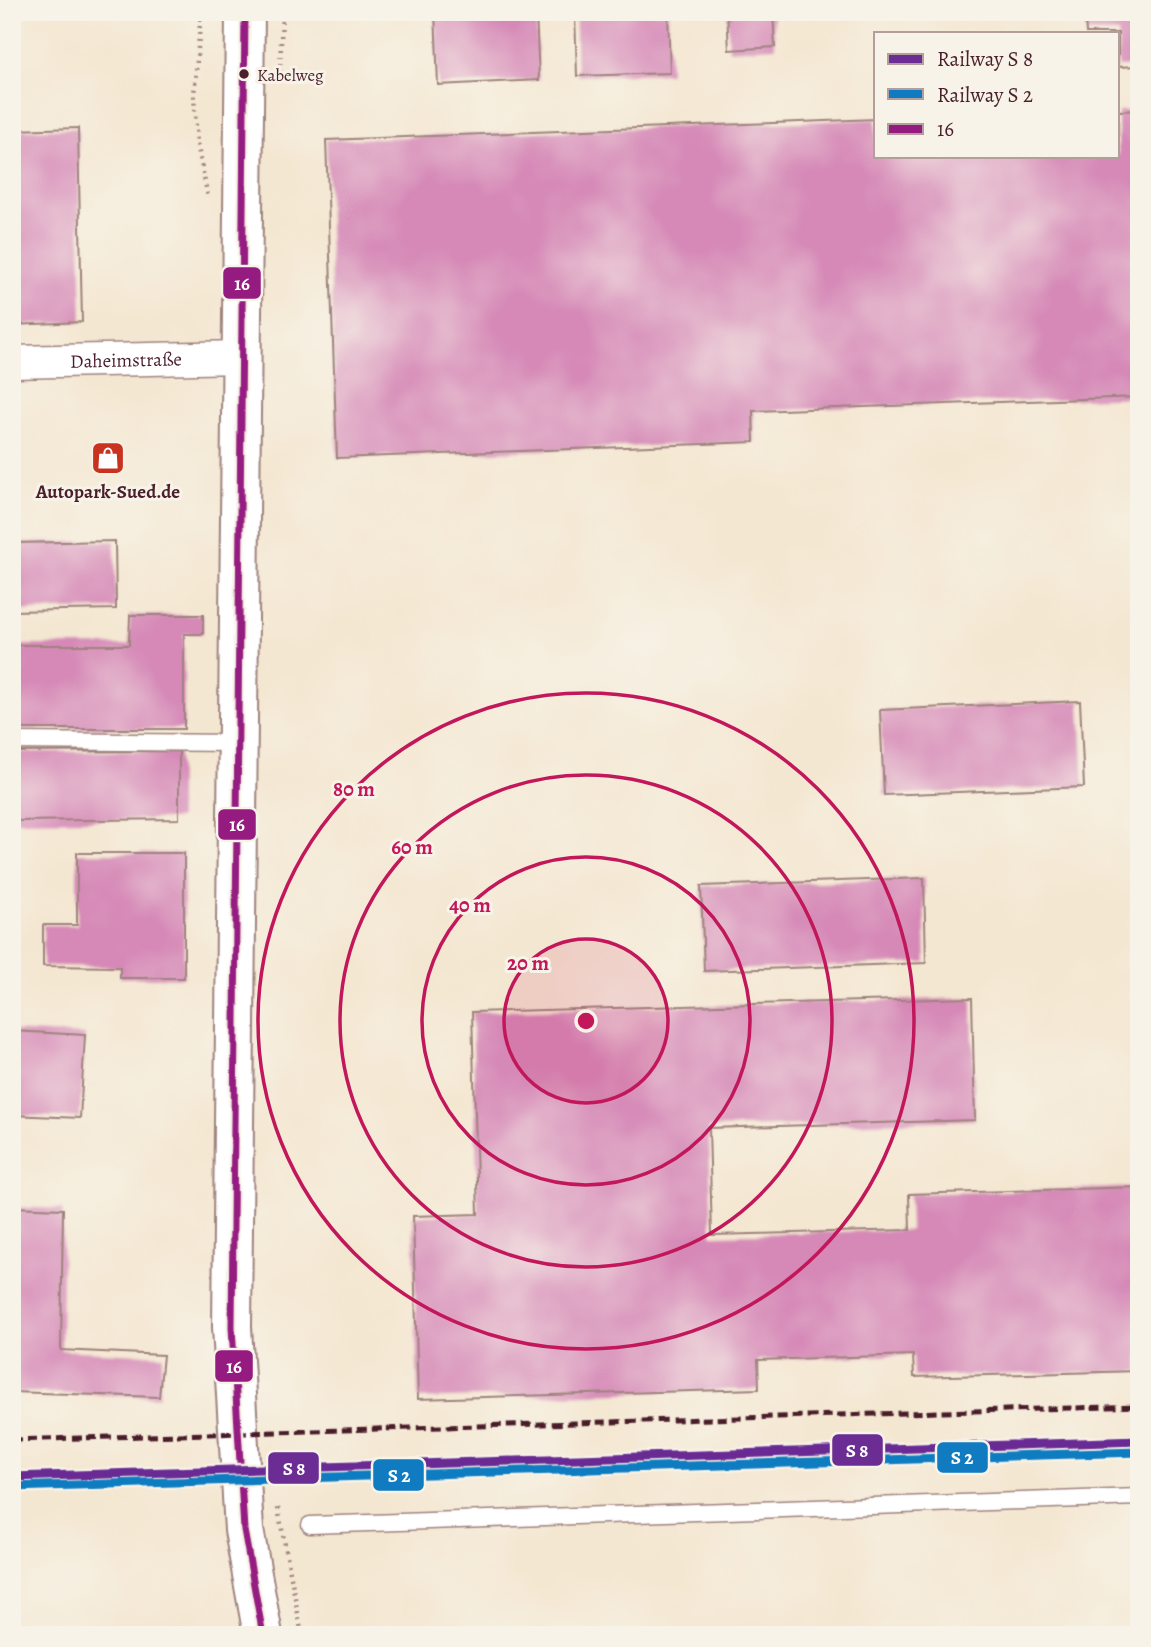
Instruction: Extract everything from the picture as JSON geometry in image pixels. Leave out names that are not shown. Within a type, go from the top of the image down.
[{"type":"street","points":[[245,12],[233,1340],[244,1530],[263,1635]]},
{"type":"street","name":"Daheimstraße","points":[[12,362],[241,357]]},
{"type":"lane","points":[[12,741],[237,743]]},
{"type":"lane","points":[[310,1525],[1139,1497]]},
{"type":"path","points":[[281,1525],[302,1635]]},
{"type":"building","points":[[435,12],[536,12],[539,80],[438,85]]},
{"type":"building","points":[[575,12],[668,12],[670,73],[577,76]]},
{"type":"building","points":[[727,12],[773,12],[775,47],[729,50]]},
{"type":"building","points":[[1139,14],[1139,66],[1120,67],[1120,32],[1086,32],[1085,16]]},
{"type":"building","points":[[1139,110],[1139,397],[753,411],[754,442],[337,458],[326,140],[874,119],[874,158],[1120,158],[1120,111]]},
{"type":"building","points":[[78,128],[82,322],[12,325],[12,130]]},
{"type":"building","points":[[12,391],[15,391],[16,445],[12,445]]},
{"type":"building","points":[[115,541],[116,609],[12,611],[12,543]]},
{"type":"building","points":[[130,615],[203,615],[203,634],[184,634],[184,729],[12,729],[12,645],[129,645]]},
{"type":"building","points":[[1080,701],[1084,787],[884,795],[880,710]]},
{"type":"building","points":[[179,751],[179,819],[12,821],[12,752]]},
{"type":"building","points":[[77,853],[184,853],[184,978],[120,978],[120,967],[43,966],[43,925],[77,925]]},
{"type":"building","points":[[924,878],[926,963],[704,971],[701,886]]},
{"type":"building","points":[[972,998],[975,1120],[709,1128],[712,1235],[910,1230],[909,1194],[1139,1187],[1139,1371],[914,1377],[913,1355],[758,1360],[759,1389],[418,1399],[413,1216],[478,1214],[472,1012]]},
{"type":"building","points":[[12,1031],[85,1035],[80,1118],[12,1115]]},
{"type":"building","points":[[12,1207],[63,1209],[61,1350],[163,1355],[159,1397],[12,1392]]},
{"type":"railway","points":[[12,1440],[1139,1406]]},
{"type":"transit line","name":"16","points":[[245,12],[232,1327],[244,1530],[263,1635]]},
{"type":"transit line","points":[[12,1477],[1139,1441]]},
{"type":"transit line","points":[[12,1487],[1139,1452]]},
{"type":"place","name":"Kabelweg","points":[[244,74]]},
{"type":"place","name":"Autopark-Sued.de","points":[[108,458]]}]
